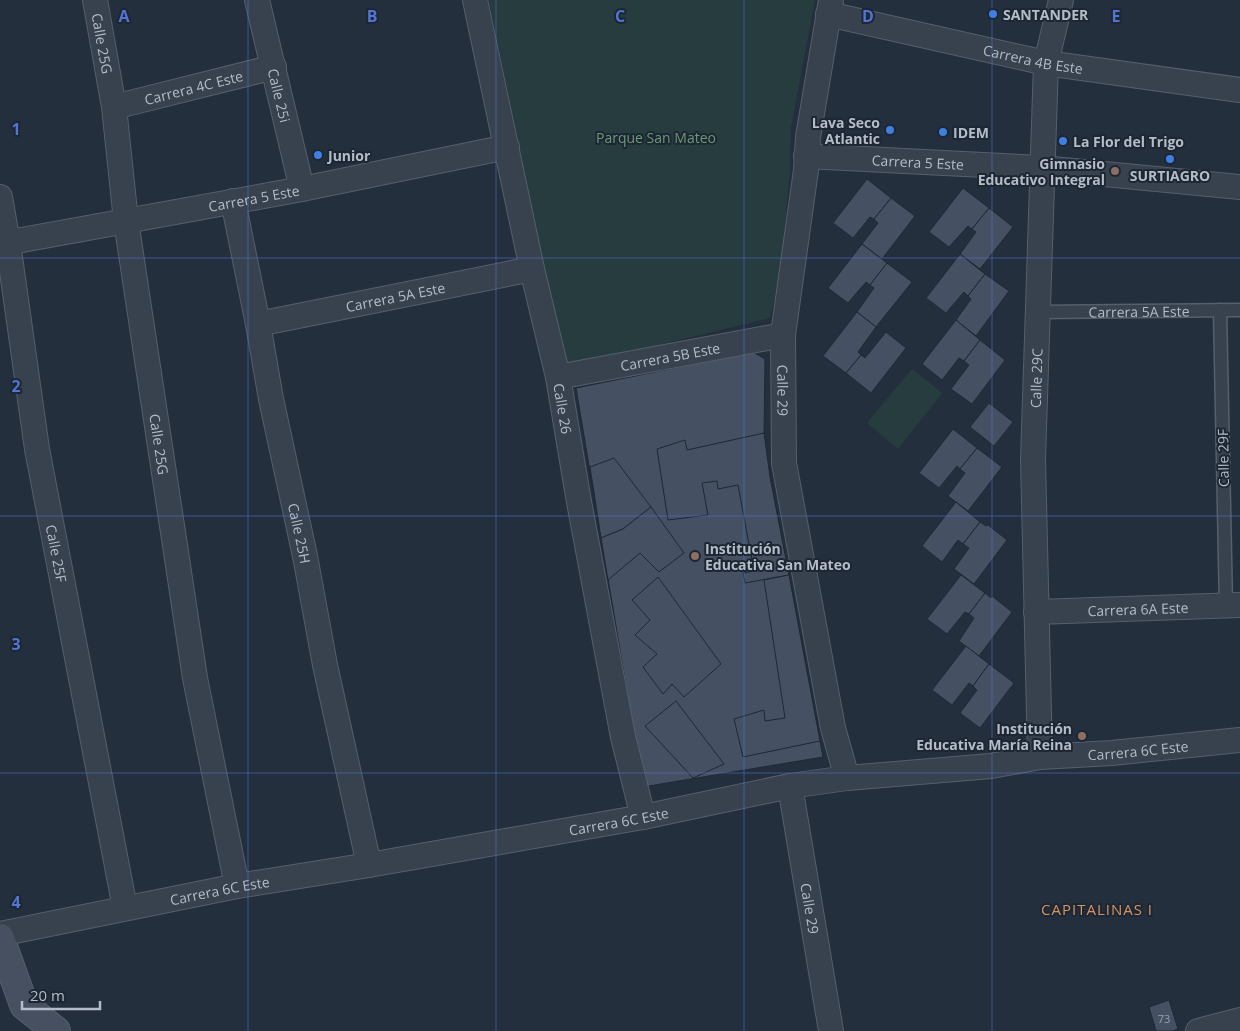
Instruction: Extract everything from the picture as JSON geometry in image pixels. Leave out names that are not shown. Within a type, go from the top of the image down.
[{"type":"main road","points":[[0,936],[24,1005],[56,1031]]},
{"type":"street","name":"Calle 25G","points":[[95,0],[114,107],[126,222],[195,678],[237,886]]},
{"type":"street","name":"Calle 25i","points":[[257,0],[302,189]]},
{"type":"street","name":"Calle 26","points":[[475,0],[532,268],[558,376],[579,502],[623,737],[643,817]]},
{"type":"street","name":"Calle 29C","points":[[1040,757],[1033,459],[1046,63],[1061,0]]},
{"type":"street","name":"Carrera 4B Este","points":[[829,7],[1046,63],[1240,90]]},
{"type":"street","name":"Calle 29","points":[[829,7],[808,137],[783,335],[791,463],[833,728],[847,778]]},
{"type":"street","name":"Carrera 4C Este","points":[[114,107],[274,67]]},
{"type":"street","name":"Carrera 5 Este","points":[[4,244],[302,189],[506,147]]},
{"type":"street","name":"Carrera 5 Este","points":[[806,156],[1042,168],[1240,187]]},
{"type":"street","name":"Calle 25F","points":[[0,197],[4,244],[36,449],[125,908]]},
{"type":"street","name":"Calle 25H","points":[[233,201],[271,399],[305,556],[325,665],[369,865]]},
{"type":"street","name":"Carrera 5A Este","points":[[258,324],[532,268]]},
{"type":"street","name":"Carrera 5B Este","points":[[558,376],[783,335]]},
{"type":"street","name":"Carrera 6A Este","points":[[1036,612],[1233,606]]},
{"type":"street","name":"Carrera 6C Este","points":[[0,936],[125,908],[237,886],[643,817],[790,786],[847,778],[991,766],[1040,757],[1112,753],[1240,740]]},
{"type":"street","name":"Calle 29","points":[[790,786],[831,1031]]},
{"type":"street","points":[[1198,1031],[1240,1020]]},
{"type":"lane","name":"Calle 29F","points":[[1220,310],[1233,606]]},
{"type":"lane","name":"Carrera 5A Este","points":[[1038,312],[1240,310]]},
{"type":"green space","name":"Parque San Mateo","points":[[489,0],[815,0],[791,128],[790,172],[780,277],[770,318],[567,367],[534,229],[536,228]]},
{"type":"green space","points":[[912,369],[942,393],[898,449],[867,423]]},
{"type":"building","points":[[867,179],[891,198],[874,219],[870,217],[853,238],[833,223]]},
{"type":"building","points":[[963,188],[989,208],[972,229],[968,226],[949,247],[929,232]]},
{"type":"building","points":[[891,198],[915,216],[882,259],[862,244],[878,223],[874,219]]},
{"type":"building","points":[[989,208],[1013,227],[980,269],[960,254],[976,232],[972,229]]},
{"type":"building","points":[[862,244],[887,263],[870,285],[866,282],[848,303],[828,288]]},
{"type":"building","points":[[960,254],[985,274],[968,296],[964,292],[946,313],[926,298]]},
{"type":"building","points":[[887,263],[912,282],[876,327],[857,312],[874,288],[870,285]]},
{"type":"building","points":[[985,274],[1009,291],[976,336],[956,320],[971,299],[968,296]]},
{"type":"building","points":[[857,312],[876,327],[858,352],[861,355],[846,373],[823,356]]},
{"type":"building","points":[[956,320],[980,340],[964,361],[959,358],[942,380],[922,364]]},
{"type":"building","points":[[886,332],[906,348],[871,393],[846,373],[861,355],[865,358]]},
{"type":"building","points":[[980,340],[1005,360],[972,404],[951,389],[969,365],[964,361]]},
{"type":"building","name":"Institución Educativa San Mateo","points":[[753,352],[765,359],[764,433],[770,477],[823,757],[643,787],[576,388]]},
{"type":"building","points":[[989,403],[1013,422],[994,446],[970,427]]},
{"type":"building","points":[[953,429],[977,448],[960,469],[957,466],[939,488],[919,473]]},
{"type":"building","points":[[764,433],[770,477],[789,575],[745,583],[743,573],[754,571],[738,485],[718,489],[717,481],[702,483],[708,515],[668,520],[657,449],[685,440],[687,450]]},
{"type":"building","points":[[977,448],[1002,467],[968,511],[948,496],[965,473],[960,469]]},
{"type":"building","points":[[614,458],[651,507],[623,529],[601,538],[590,467]]},
{"type":"building","points":[[956,502],[980,522],[963,544],[958,540],[942,562],[922,546]]},
{"type":"building","points":[[651,507],[684,553],[659,572],[640,553],[608,580],[601,538],[623,529]]},
{"type":"building","points":[[980,522],[986,526],[988,525],[1007,540],[974,584],[954,569],[969,548],[963,544]]},
{"type":"building","points":[[789,575],[820,741],[743,757],[734,719],[764,710],[765,721],[785,718],[764,580]]},
{"type":"building","points":[[961,575],[985,593],[969,614],[965,612],[947,634],[927,619]]},
{"type":"building","points":[[658,577],[721,664],[684,697],[672,684],[663,694],[643,667],[657,654],[635,635],[650,620],[632,600]]},
{"type":"building","points":[[985,593],[991,598],[992,596],[1012,612],[979,656],[959,641],[974,618],[969,614]]},
{"type":"building","points":[[966,646],[989,664],[973,686],[969,683],[952,705],[932,690]]},
{"type":"building","points":[[989,664],[1014,683],[980,728],[960,713],[977,690],[973,686]]},
{"type":"building","points":[[676,701],[724,764],[693,778],[645,726]]},
{"type":"building","points":[[1169,1000],[1178,1029],[1156,1031],[1149,1007]]},
{"type":"place","name":"SANTANDER","points":[[993,14]]},
{"type":"place","name":"Lava Seco Atlantic","points":[[890,130]]},
{"type":"place","name":"IDEM","points":[[943,132]]},
{"type":"place","name":"La Flor del Trigo","points":[[1063,141]]},
{"type":"place","name":"Junior","points":[[318,155]]},
{"type":"place","name":"SURTIAGRO","points":[[1170,159]]},
{"type":"place","name":"Gimnasio Educativo Integral","points":[[1115,171]]},
{"type":"place","name":"Institución Educativa San Mateo","points":[[695,556]]},
{"type":"place","name":"Institución Educativa María Reina","points":[[1082,736]]},
{"type":"district","name":"CAPITALINAS I","points":[[1097,909]]}]
